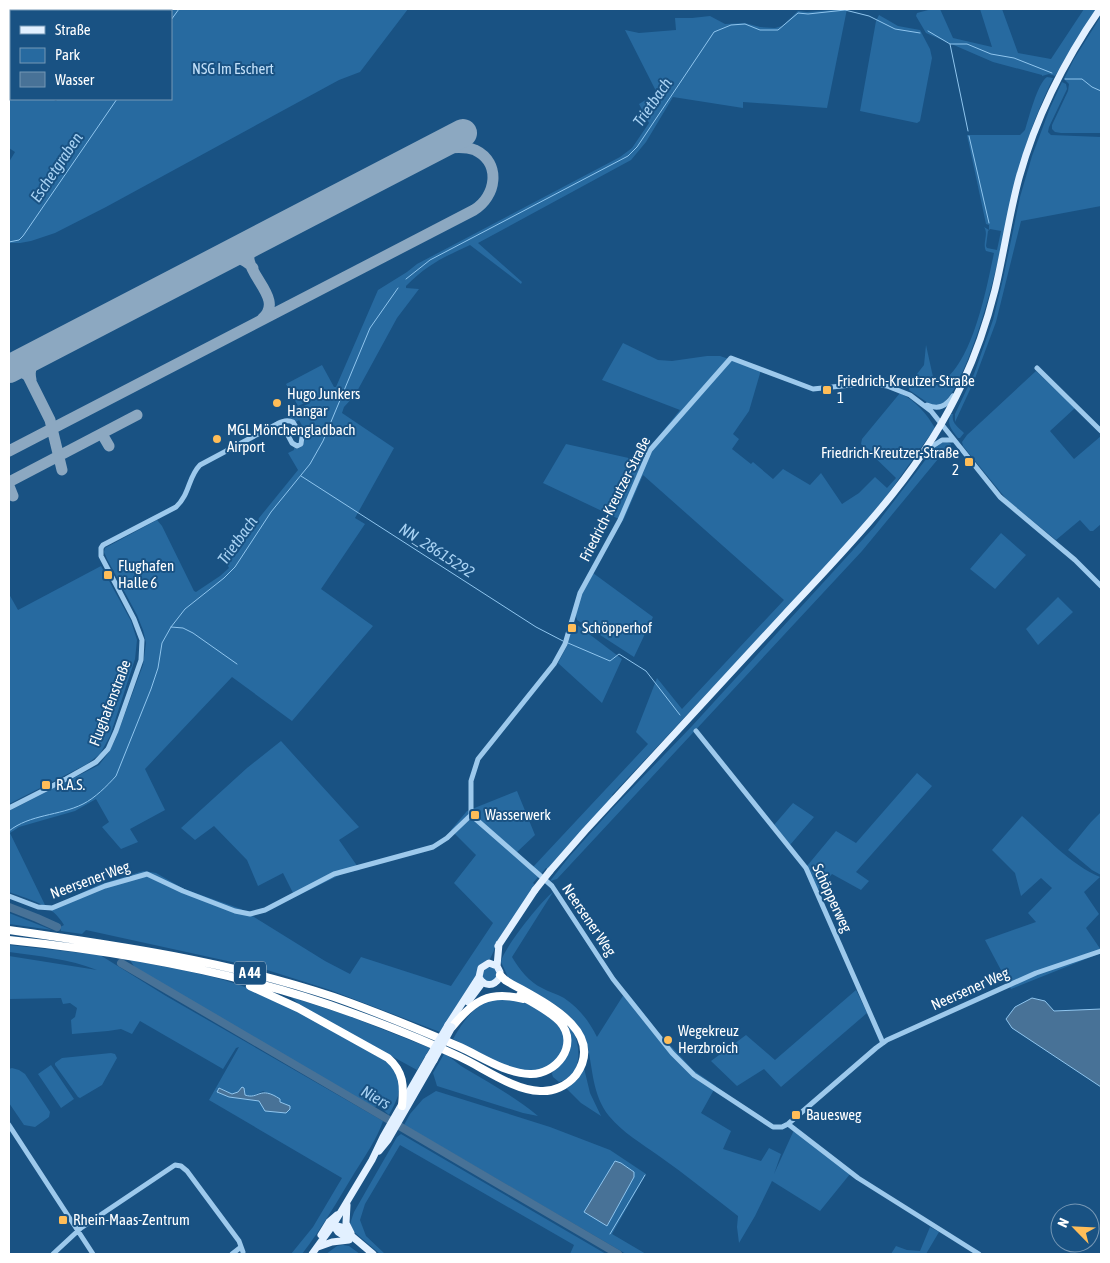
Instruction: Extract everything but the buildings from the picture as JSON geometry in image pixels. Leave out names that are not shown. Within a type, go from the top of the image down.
[{"type":"highway","name":"A 44","points":[[9,930],[166,953],[271,978],[333,997],[394,1019],[506,1069],[526,1074],[540,1074],[555,1067],[564,1055],[567,1040],[563,1026],[555,1017],[530,1001]]},
{"type":"highway","name":"A 44","points":[[9,940],[124,955],[225,975],[284,991],[354,1014],[451,1053],[518,1086],[541,1091],[552,1090],[566,1084],[576,1075],[580,1066],[583,1049],[577,1030],[562,1014],[504,980],[500,975]]},
{"type":"highway","points":[[225,975],[298,1008],[388,1058],[399,1069],[402,1078],[404,1088],[401,1110]]},
{"type":"highway","points":[[496,983],[502,984],[530,1001]]},
{"type":"highway","points":[[450,1026],[470,1007],[487,998],[507,996],[530,1001]]},
{"type":"main road","points":[[312,1254],[333,1225],[450,1026],[481,980],[481,968],[488,964],[499,944],[550,870],[853,541],[896,490],[942,424],[962,384],[984,329],[1014,198],[1036,126],[1062,68],[1100,9]]},
{"type":"main road","points":[[481,980],[490,985],[496,983],[500,975],[497,966],[499,944]]},
{"type":"main road","points":[[488,964],[497,966]]},
{"type":"main road","points":[[348,1200],[346,1223],[351,1238]]},
{"type":"main road","points":[[317,1248],[329,1222],[340,1212]]},
{"type":"main road","points":[[333,1225],[341,1227],[351,1238],[373,1254]]},
{"type":"main road","points":[[317,1248],[351,1238]]},
{"type":"street","name":"Friedrich-Kreutzer-Straße","points":[[471,815],[471,781],[478,759],[554,664],[565,644],[580,593],[620,520],[650,450],[731,358],[813,388],[820,389],[857,383],[887,386],[902,390],[922,403],[934,408],[942,407],[951,400],[962,384]]},
{"type":"street","points":[[1037,368],[1101,431]]},
{"type":"street","name":"Friedrich-Kreutzer-Straße","points":[[922,403],[942,424],[1000,497],[1079,564],[1101,586]]},
{"type":"street","points":[[286,420],[293,422],[302,437],[301,444],[297,446],[292,444],[281,422],[286,420]]},
{"type":"street","name":"Flughafenstraße","points":[[9,808],[96,762],[108,749],[141,660],[142,640],[134,619],[101,556],[100,548],[176,506],[185,497],[200,465],[281,422]]},
{"type":"street","points":[[924,452],[940,441],[954,440]]},
{"type":"street","name":"Schöpperweg","points":[[696,731],[806,868],[883,1043]]},
{"type":"street","name":"Neersener Weg","points":[[9,896],[38,907],[52,908],[105,886],[147,874],[192,895],[235,911],[253,914],[265,910],[334,874],[432,847],[447,838],[471,815],[552,886],[613,978],[672,1053],[694,1074],[773,1127],[782,1127],[788,1124],[883,1043],[1036,973],[1101,951]]},
{"type":"street","points":[[788,1124],[858,1178],[979,1254]]},
{"type":"street","points":[[9,1125],[92,1254]]},
{"type":"street","points":[[53,1254],[77,1232],[175,1165],[187,1170],[239,1241],[242,1249],[232,1254]]},
{"type":"green space","name":"NSG Im Eschert","points":[[19,9],[408,9],[360,72],[339,80],[55,233],[31,241],[9,243],[9,162],[15,152],[9,148],[9,69],[10,100],[172,100],[172,10]]},
{"type":"green space","points":[[847,9],[827,108],[743,102],[743,108],[673,97],[646,142],[631,160],[478,243],[522,282],[521,284],[470,245],[436,262],[421,272],[406,286],[406,288],[419,289],[397,318],[355,395],[344,407],[342,413],[394,448],[355,518],[365,524],[321,589],[373,626],[292,721],[232,677],[145,769],[165,810],[130,829],[138,842],[121,849],[102,827],[109,822],[96,799],[75,811],[19,827],[10,833],[45,905],[54,906],[98,885],[140,872],[156,873],[184,889],[241,909],[325,961],[350,974],[361,957],[451,986],[493,923],[454,883],[476,855],[451,830],[467,811],[517,791],[535,835],[516,853],[533,867],[648,744],[636,732],[657,678],[682,709],[784,600],[643,475],[623,521],[543,483],[566,444],[642,461],[650,447],[680,410],[602,380],[623,343],[658,360],[672,361],[720,356],[761,370],[749,411],[733,434],[739,439],[732,449],[751,464],[753,462],[773,479],[783,469],[810,485],[821,473],[842,504],[859,493],[875,477],[887,488],[896,478],[861,444],[862,439],[900,393],[911,400],[924,412],[935,428],[871,518],[612,795],[548,869],[546,868],[533,883],[535,885],[497,944],[490,959],[440,1032],[330,990],[264,969],[86,930],[82,934],[61,931],[60,927],[64,925],[47,907],[9,892],[9,811],[99,765],[109,752],[116,738],[143,665],[146,643],[143,630],[107,559],[104,552],[105,548],[157,520],[162,526],[194,591],[196,592],[229,568],[227,564],[239,551],[259,518],[298,470],[288,453],[294,450],[294,448],[297,449],[302,446],[304,437],[307,435],[299,420],[296,422],[289,418],[287,414],[310,403],[309,401],[298,406],[286,384],[322,365],[334,387],[336,387],[378,290],[417,264],[620,157],[632,148],[649,123],[639,104],[657,93],[625,30],[639,33],[676,30],[675,18],[710,16],[725,24],[745,23],[775,28],[782,26],[798,11]]},
{"type":"green space","points":[[940,9],[953,38],[992,47],[980,9],[1002,9],[1018,53],[1051,59],[1084,9],[1096,9],[1055,76],[1049,74],[1042,76],[993,62],[926,33],[916,16],[917,13]]},
{"type":"green space","points":[[879,15],[898,26],[920,30],[930,49],[932,58],[920,121],[917,123],[860,111],[876,21]]},
{"type":"green space","points":[[1101,16],[1101,133],[1055,132],[1052,129],[1052,125],[1068,91],[1069,84],[1064,79],[1074,59]]},
{"type":"green space","points":[[1047,77],[1053,78],[1027,142],[991,287],[977,335],[960,378],[946,401],[941,405],[931,405],[909,390],[910,383],[924,365],[926,345],[935,386],[948,377],[959,364],[968,347],[982,307],[994,253],[986,251],[985,248],[986,233],[984,227],[989,230],[989,225],[986,224],[967,135],[1020,135],[1025,130],[1043,81]],"holes":[[[990,229],[1001,231],[997,250],[987,248],[986,246]]]},
{"type":"green space","points":[[1062,82],[1066,84],[1067,89],[1048,132],[1051,135],[1101,137],[1101,206],[1021,221],[996,322],[974,381],[955,422],[955,414],[974,374],[993,320],[1020,197],[1032,156]]},
{"type":"green space","points":[[1036,371],[1075,408],[1050,431],[1074,459],[1101,436],[1101,524],[1093,531],[1090,531],[1080,520],[1056,540],[1007,500],[963,446],[962,442],[967,435]]},
{"type":"green space","points":[[951,414],[953,414],[953,420],[956,425],[964,433],[960,438],[950,427]]},
{"type":"green space","points":[[947,442],[951,444],[950,448],[938,459],[862,551],[557,879],[550,881],[611,810],[692,726],[875,526],[936,446]]},
{"type":"green space","points":[[1001,533],[1026,555],[995,589],[970,569]]},
{"type":"green space","points":[[101,566],[131,621],[137,640],[135,659],[110,736],[100,754],[87,764],[9,804],[9,594],[18,610]]},
{"type":"green space","points":[[593,573],[653,617],[634,657],[577,620],[576,609],[578,602]]},
{"type":"green space","points":[[1058,597],[1073,612],[1038,645],[1026,629]]},
{"type":"green space","points":[[576,624],[622,659],[602,703],[558,663],[567,646],[573,625]]},
{"type":"green space","points":[[281,741],[359,827],[339,840],[360,870],[344,873],[295,897],[283,873],[258,886],[247,860],[214,826],[195,840],[181,828],[247,768]]},
{"type":"green space","points":[[917,773],[932,786],[856,872],[869,881],[861,890],[832,874],[818,890],[807,866],[836,831],[856,843]]},
{"type":"green space","points":[[793,803],[814,817],[790,845],[774,825]]},
{"type":"green space","points":[[1101,812],[1101,875],[1068,850]]},
{"type":"green space","points":[[1022,816],[1069,858],[1100,877],[1084,892],[1099,914],[1086,928],[1101,950],[1101,953],[1011,989],[985,940],[1036,922],[1028,913],[1052,888],[1041,878],[1021,896],[1015,873],[992,850]]},
{"type":"green space","points":[[553,892],[512,957],[521,970],[537,985],[564,998],[574,1006],[587,1020],[597,1037],[626,991],[659,1033],[693,1070],[716,1086],[701,1113],[731,1131],[723,1149],[761,1161],[769,1148],[781,1154],[774,1174],[794,1130],[850,1174],[820,1211],[772,1181],[739,1243],[738,1216],[626,1133],[614,1122],[603,1108],[599,1099],[587,1044],[582,1032],[565,1012],[554,1004],[506,978],[507,975],[501,962],[508,947],[524,925]]},
{"type":"green space","points":[[9,913],[52,930],[9,924]]},
{"type":"green space","points":[[9,945],[100,955],[166,996],[383,1121],[367,1154],[302,1254],[291,1254],[313,1227],[342,1178],[209,1100],[239,1047],[236,1048],[223,1069],[140,1021],[132,1034],[121,1029],[72,1034],[71,1020],[75,1017],[77,1008],[70,1003],[63,1004],[61,998],[9,999],[9,956],[97,970],[65,961],[9,952]],"holes":[[[220,1088],[232,1094],[243,1092],[250,1097],[263,1091],[276,1097],[290,1109],[286,1113],[259,1101],[229,1097]]]},
{"type":"green space","points":[[130,960],[197,973],[246,987],[310,1018],[389,1063],[398,1077],[400,1089],[389,1115],[378,1105],[375,1107],[369,1106],[164,986],[135,968]]},
{"type":"green space","points":[[492,966],[498,972],[496,980],[488,982],[482,977],[485,968]]},
{"type":"green space","points":[[856,990],[867,1013],[781,1087],[764,1069],[737,1086],[711,1061],[746,1035],[775,1060]]},
{"type":"green space","points":[[291,997],[349,1016],[430,1048],[417,1070],[302,1007]]},
{"type":"green space","points":[[490,999],[511,999],[526,1003],[546,1014],[554,1021],[561,1029],[564,1038],[563,1048],[556,1061],[542,1070],[526,1072],[505,1065],[453,1039],[468,1016]]},
{"type":"green space","points":[[571,1026],[577,1041],[578,1058],[573,1073],[559,1082],[552,1074],[553,1070],[561,1063],[568,1028]]},
{"type":"green space","points":[[115,1054],[117,1058],[102,1085],[80,1098],[55,1065],[62,1058]]},
{"type":"green space","points":[[444,1054],[513,1097],[538,1116],[437,1086],[433,1073]]},
{"type":"green space","points":[[51,1065],[74,1099],[61,1108],[38,1074]]},
{"type":"green space","points":[[12,1068],[25,1074],[50,1112],[49,1117],[35,1127],[24,1125],[9,1103],[9,1069]]},
{"type":"green space","points":[[584,1068],[590,1093],[601,1116],[581,1103],[566,1088],[577,1080]]},
{"type":"green space","points":[[436,1091],[550,1127],[610,1150],[646,1174],[612,1234],[646,1254],[626,1254],[404,1125],[410,1114],[423,1099]]},
{"type":"green space","points":[[401,1134],[606,1254],[570,1254],[574,1245],[400,1145],[365,1204],[360,1220],[366,1236],[385,1254],[380,1254],[353,1231],[350,1224],[354,1212],[397,1137]]},
{"type":"green space","points":[[930,1227],[939,1232],[926,1254],[891,1254],[896,1246],[907,1250],[920,1251]]},
{"type":"green space","points":[[337,1246],[349,1246],[360,1254],[326,1254]]},
{"type":"water","points":[[1032,998],[1045,1001],[1054,1011],[1101,1009],[1101,1087],[1012,1028],[1006,1019],[1015,1007]]},
{"type":"water","points":[[242,1087],[244,1088],[245,1095],[253,1096],[268,1093],[280,1099],[280,1102],[290,1106],[290,1109],[286,1113],[265,1111],[259,1101],[229,1097],[217,1092],[219,1088],[232,1094],[238,1092]]},
{"type":"water","points":[[615,1161],[634,1172],[634,1177],[607,1226],[584,1212]]},
{"type":"waterway","name":"Eschetgraben","points":[[172,19],[179,9]]},
{"type":"waterway","name":"Trietbach","points":[[406,279],[430,260],[628,156],[637,147],[714,32],[731,25],[745,24],[760,30],[778,30],[798,13],[808,14],[845,10],[869,16],[895,29],[920,33]]},
{"type":"waterway","name":"Trietbach","points":[[928,31],[950,44],[967,44],[991,54],[1014,58],[1052,73]]},
{"type":"waterway","points":[[950,44],[968,131]]},
{"type":"waterway","name":"Trietbach","points":[[1065,79],[1082,79],[1101,91]]},
{"type":"waterway","name":"Eschetgraben","points":[[9,242],[19,240],[23,236],[116,100]]},
{"type":"waterway","points":[[969,136],[989,223]]},
{"type":"waterway","name":"Trietbach","points":[[9,831],[26,821],[83,804],[105,788],[116,776],[151,689],[158,668],[162,643],[171,627],[185,609],[235,567],[271,512],[310,464],[323,441],[370,328],[398,288]]},
{"type":"waterway","name":"NN_28615292","points":[[301,476],[536,627],[563,641]]},
{"type":"waterway","points":[[171,627],[183,628],[193,633],[237,664]]},
{"type":"waterway","name":"NN_28615292","points":[[568,643],[610,661],[619,654],[646,671],[680,715]]},
{"type":"waterway","name":"Niers","points":[[9,907],[57,927]]},
{"type":"waterway","name":"Niers","points":[[121,963],[618,1254]]},
{"type":"waterway","points":[[610,1234],[645,1175]]},
{"type":"taxiway","points":[[9,451],[474,210],[487,197],[493,180],[492,171],[484,156],[475,150],[463,147],[424,153]]},
{"type":"taxiway","points":[[257,240],[250,250],[249,260],[269,300],[269,310],[262,319]]},
{"type":"taxiway","points":[[218,260],[237,258],[245,261],[253,268]]},
{"type":"taxiway","points":[[31,380],[31,366],[38,356],[46,350]]},
{"type":"taxiway","points":[[9,369],[18,369],[28,376],[50,420],[62,470]]},
{"type":"taxiway","points":[[9,482],[137,415]]},
{"type":"taxiway","points":[[102,434],[109,446]]},
{"type":"taxiway","points":[[9,486],[13,496]]},
{"type":"runway","points":[[9,369],[463,133]]},
{"type":"place","name":"Friedrich-Kreutzer-Straße 1","points":[[827,390]]},
{"type":"place","name":"Hugo Junkers Hangar","points":[[277,403]]},
{"type":"place","name":"MGL Mönchengladbach Airport","points":[[217,439]]},
{"type":"place","name":"Friedrich-Kreutzer-Straße 2","points":[[969,462]]},
{"type":"place","name":"Flughafen Halle 6","points":[[108,575]]},
{"type":"place","name":"Schöpperhof","points":[[572,628]]},
{"type":"place","name":"R.A.S.","points":[[46,785]]},
{"type":"place","name":"Wasserwerk","points":[[475,815]]},
{"type":"place","name":"Wegekreuz Herzbroich","points":[[668,1040]]},
{"type":"place","name":"Bauesweg","points":[[796,1115]]},
{"type":"place","name":"Rhein-Maas-Zentrum","points":[[63,1220]]}]
